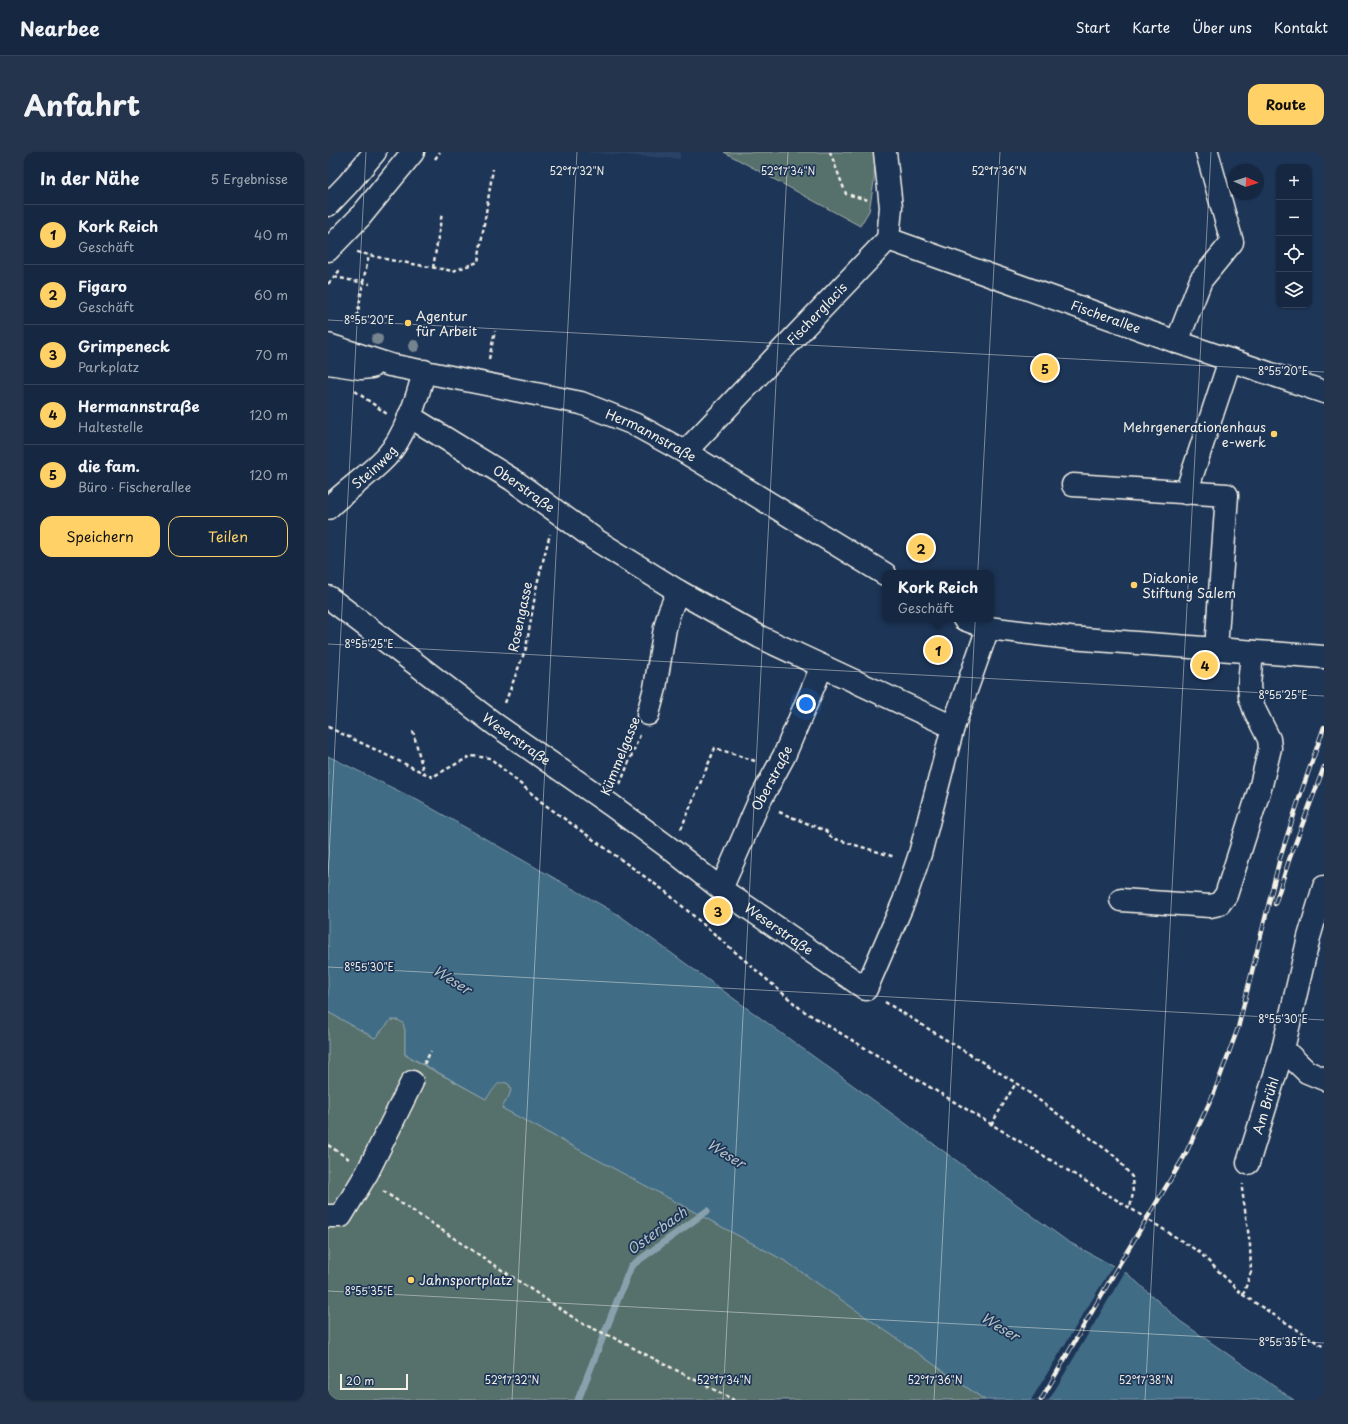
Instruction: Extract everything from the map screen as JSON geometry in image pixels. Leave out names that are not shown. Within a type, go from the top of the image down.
[{"type":"street","points":[[328,205],[375,152]]},
{"type":"street","points":[[328,250],[360,217],[414,152]]},
{"type":"street","points":[[885,152],[891,207],[888,239]]},
{"type":"street","points":[[1177,342],[1201,280],[1232,242],[1207,152]]},
{"type":"street","name":"Fischerallee","points":[[888,239],[1177,342],[1324,392]]},
{"type":"street","name":"Fischerglacis","points":[[685,452],[888,239]]},
{"type":"street","name":"Hermannstraße","points":[[330,349],[390,365],[582,403],[634,424],[685,452],[882,572]]},
{"type":"street","points":[[1186,493],[1230,360]]},
{"type":"street","points":[[406,421],[419,391],[424,371]]},
{"type":"street","name":"Steinweg","points":[[328,508],[387,456],[406,421]]},
{"type":"street","name":"Oberstraße","points":[[406,421],[513,480],[596,540],[678,591],[760,637],[953,727]]},
{"type":"street","points":[[1072,485],[1227,496],[1216,650]]},
{"type":"street","points":[[648,714],[655,688],[665,628],[678,591]]},
{"type":"street","name":"Weserstraße","points":[[328,597],[496,725],[611,805],[672,850],[721,889],[866,989]]},
{"type":"street","points":[[972,622],[988,628],[1070,638],[1324,657]]},
{"type":"street","points":[[866,989],[904,901],[920,854],[953,727],[988,628]]},
{"type":"street","points":[[1121,900],[1210,906],[1219,904],[1226,895],[1261,785],[1270,748],[1266,732],[1254,711],[1250,697],[1249,685],[1252,652]]},
{"type":"street","name":"Oberstraße","points":[[721,889],[758,804],[778,769],[822,666]]},
{"type":"street","name":"Am Brühl","points":[[1248,1163],[1283,1049],[1309,937],[1324,887]]},
{"type":"street","points":[[1283,1049],[1308,1072],[1324,1079]]},
{"type":"street","points":[[328,1216],[341,1216],[367,1173],[412,1082]]},
{"type":"path","points":[[830,152],[846,194],[891,207]]},
{"type":"path","points":[[356,252],[453,271],[478,262],[493,169]]},
{"type":"path","points":[[433,268],[442,213]]},
{"type":"path","points":[[356,324],[363,282],[370,255]]},
{"type":"path","points":[[334,277],[370,284]]},
{"type":"path","points":[[490,359],[495,331]]},
{"type":"path","points":[[354,390],[406,421]]},
{"type":"path","name":"Rosengasse","points":[[496,725],[526,648],[537,584],[556,511]]},
{"type":"path","name":"Kümmelgasse","points":[[611,805],[648,714]]},
{"type":"path","points":[[328,727],[432,777],[471,756],[490,758],[544,804],[666,892],[802,1010],[1130,1208],[1199,1252],[1243,1295],[1324,1347]]},
{"type":"path","points":[[413,731],[424,774]]},
{"type":"path","points":[[672,850],[715,748],[778,769]]},
{"type":"path","points":[[758,804],[826,831],[832,838],[900,859],[904,849],[920,854]]},
{"type":"path","points":[[866,989],[894,1009],[1016,1083],[1116,1158],[1132,1177],[1133,1193],[1130,1208]]},
{"type":"path","points":[[991,1125],[1016,1083]]},
{"type":"path","points":[[1243,1295],[1251,1272],[1250,1245],[1242,1189],[1248,1163]]},
{"type":"path","points":[[367,1173],[381,1190],[583,1324],[612,1337],[734,1400]]},
{"type":"shaded area","points":[[583,152],[680,152],[680,159]]},
{"type":"green space","points":[[724,152],[875,152],[874,182],[869,211],[860,226]]},
{"type":"green space","points":[[328,1012],[375,1038],[391,1020],[398,1020],[403,1023],[405,1030],[405,1055],[486,1099],[497,1084],[504,1082],[508,1084],[511,1091],[502,1108],[787,1262],[985,1400],[328,1400]]},
{"type":"water","name":"Weser","points":[[328,756],[419,801],[619,915],[1067,1241],[1128,1274],[1180,1321],[1294,1400],[985,1400],[787,1262],[502,1108],[511,1092],[510,1085],[507,1083],[498,1084],[486,1099],[405,1054],[405,1030],[403,1023],[398,1020],[391,1020],[375,1038],[328,1012]]},
{"type":"pier","points":[[1114,1264],[1126,1270],[1049,1400],[1031,1400]]},
{"type":"waterway","name":"Osterbach","points":[[578,1400],[631,1266],[707,1211]]},
{"type":"railway","points":[[1041,1400],[1120,1263],[1184,1157],[1214,1093],[1238,1028],[1280,858],[1324,727]]},
{"type":"railway","points":[[1275,904],[1289,860],[1324,767]]},
{"type":"place","name":"Agentur für Arbeit","points":[[408,323]]},
{"type":"place","name":"die fam.","points":[[1045,368]]},
{"type":"place","name":"Mehrgenerationenhaus e-werk","points":[[1274,434]]},
{"type":"place","name":"Figaro","points":[[921,548]]},
{"type":"place","name":"Diakonie Stiftung Salem","points":[[1134,585]]},
{"type":"place","name":"Kork Reich","points":[[938,650]]},
{"type":"place","name":"Hermannstraße","points":[[1205,665]]},
{"type":"place","name":"Grimpeneck","points":[[718,911]]},
{"type":"place","name":"Jahnsportplatz","points":[[411,1280]]}]
